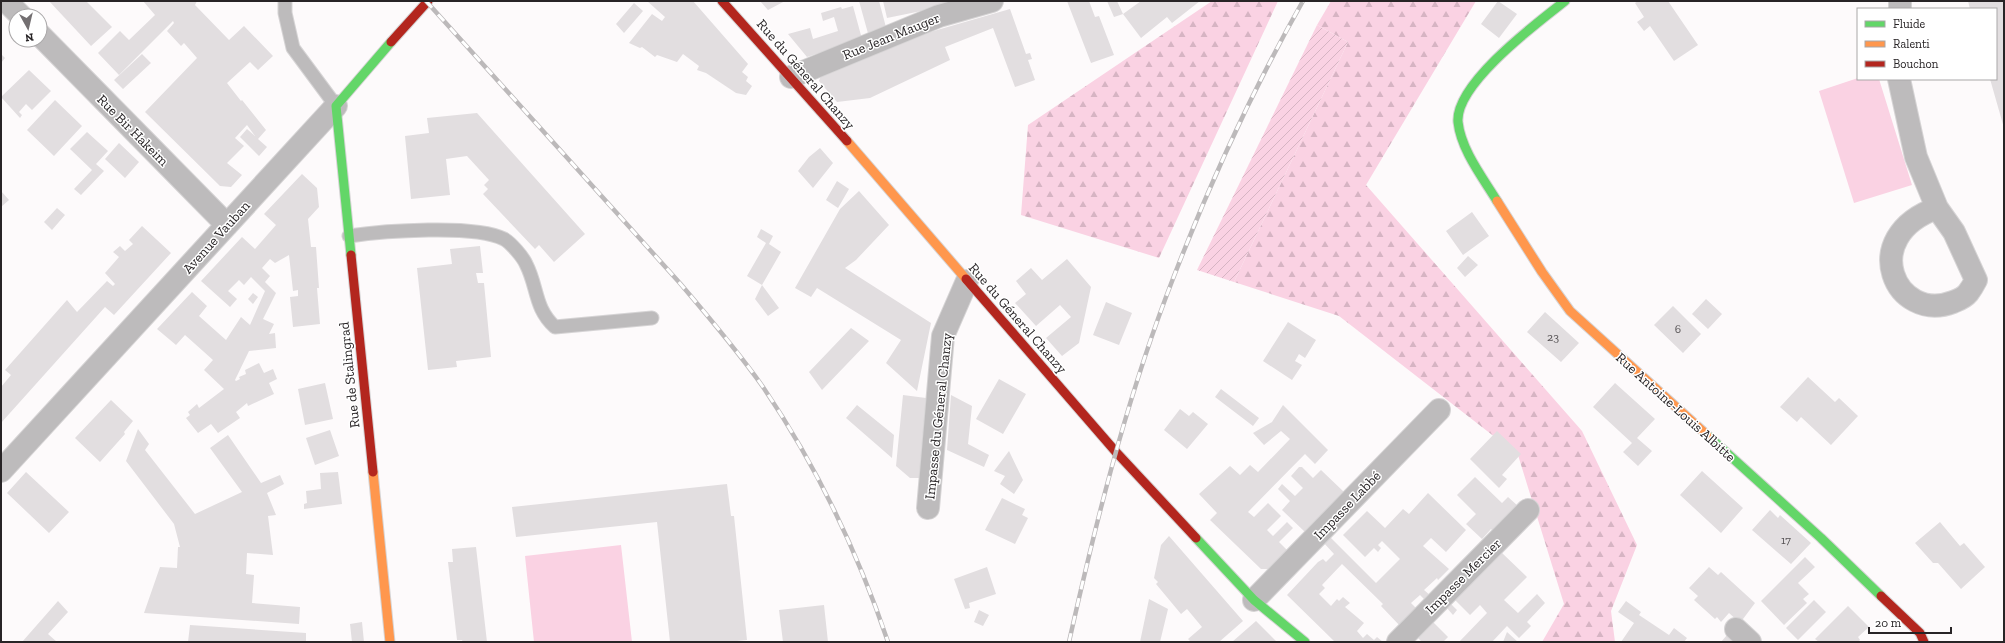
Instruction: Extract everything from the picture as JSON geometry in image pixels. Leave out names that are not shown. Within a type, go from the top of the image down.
[{"type":"street","name":"Avenue Vauban","points":[[1,471],[336,106],[356,80],[428,1]]},
{"type":"street","name":"Rue du Géneral Chanzy","points":[[722,1],[791,77],[1116,452],[1254,600],[1305,642]]},
{"type":"street","name":"Rue Jean Mauger","points":[[791,77],[939,16],[992,1]]},
{"type":"street","name":"Rue Antoine-Louis Albitte","points":[[1565,1],[1524,34],[1477,80],[1462,102],[1458,121],[1465,143],[1480,173],[1550,286],[1570,311],[1821,538],[1920,633],[1924,642]]},
{"type":"street","name":"Rue Bir Hakeim","points":[[48,43],[227,225]]},
{"type":"street","points":[[1899,80],[1916,157],[1937,208],[1954,232],[1976,280],[1968,294],[1961,299],[1946,305],[1931,306],[1916,301],[1900,288],[1891,266],[1891,250],[1898,235],[1911,222],[1922,214],[1937,208]]},
{"type":"street","name":"Rue de Stalingrad","points":[[336,106],[390,642]]},
{"type":"street","name":"Impasse du Géneral Chanzy","points":[[928,508],[943,336],[967,281]]},
{"type":"street","name":"Impasse Labbé","points":[[1254,600],[1439,410]]},
{"type":"street","name":"Impasse Mercier","points":[[1398,642],[1528,510]]},
{"type":"lane","points":[[285,1],[285,13],[293,48],[336,106]]},
{"type":"lane","points":[[349,236],[396,231],[481,231],[505,239],[526,262],[536,287],[539,307],[545,318],[555,327],[652,318]]},
{"type":"green space","points":[[1212,1],[1278,1],[1159,258],[1021,215],[1028,125]]},
{"type":"green space","points":[[1331,1],[1476,1],[1366,185],[1582,431],[1637,545],[1611,611],[1615,642],[1542,642],[1564,604],[1518,455],[1339,316],[1234,282],[1348,42],[1317,25]]},
{"type":"green space","points":[[1317,25],[1348,42],[1234,282],[1197,270]]},
{"type":"green space","points":[[1857,78],[1857,80],[1879,80],[1912,185],[1854,203],[1819,91]]},
{"type":"green space","points":[[621,545],[632,642],[534,642],[525,556]]},
{"type":"building","points":[[49,1],[86,1],[112,27],[91,46]]},
{"type":"building","points":[[143,1],[197,1],[195,5],[229,40],[244,26],[273,56],[258,70],[250,62],[227,83],[266,130],[258,139],[267,147],[259,156],[240,137],[247,129],[255,136],[247,125],[235,138],[244,146],[227,163],[242,175],[231,187],[220,186],[145,112],[197,58],[184,43],[181,46],[167,31],[174,23],[173,21],[119,75],[98,53],[120,31],[129,40],[155,15]]},
{"type":"building","points":[[647,1],[693,1],[748,64],[742,72],[748,77],[746,81],[752,86],[746,95],[736,93],[706,73],[697,70],[699,66],[683,54],[677,62],[657,55],[655,57],[642,47],[640,48],[629,43],[652,14],[662,21],[665,17]]},
{"type":"building","points":[[760,1],[785,1],[768,10]]},
{"type":"building","points":[[859,1],[879,1],[887,31],[869,37]]},
{"type":"building","points":[[883,1],[957,1],[936,8],[887,18]]},
{"type":"building","points":[[1067,1],[1089,1],[1095,17],[1099,16],[1114,55],[1091,63]]},
{"type":"building","points":[[1107,1],[1117,1],[1123,14],[1114,17]]},
{"type":"building","points":[[1141,1],[1200,1],[1172,23],[1167,17],[1141,38],[1123,14]]},
{"type":"building","points":[[1498,1],[1517,14],[1499,38],[1481,24]]},
{"type":"building","points":[[1638,1],[1668,1],[1698,45],[1674,61],[1650,26],[1644,31],[1637,22],[1644,17],[1635,3]]},
{"type":"building","points":[[1968,1],[2004,1],[2004,128],[1990,80],[1997,80],[1997,8],[1970,8]]},
{"type":"building","points":[[634,3],[643,11],[624,33],[616,24]]},
{"type":"building","points":[[853,6],[862,39],[807,57],[788,34],[810,28],[813,39],[838,31],[834,17],[823,21],[821,13],[841,7],[842,9]]},
{"type":"building","points":[[1010,9],[1026,54],[1030,53],[1032,59],[1028,60],[1035,80],[1015,87],[993,28],[945,47],[950,60],[870,98],[837,102],[819,81],[821,75],[899,41]]},
{"type":"building","points":[[1,54],[5,58],[1,63]]},
{"type":"building","points":[[142,54],[151,63],[123,89],[114,80]]},
{"type":"building","points":[[29,70],[51,91],[32,110],[26,104],[19,112],[22,115],[20,118],[1,97]]},
{"type":"building","points":[[55,100],[82,126],[54,156],[27,130]]},
{"type":"building","points":[[477,113],[585,234],[554,262],[539,245],[535,249],[483,194],[488,189],[484,185],[489,180],[467,156],[446,159],[450,195],[411,199],[405,136],[429,133],[427,118]]},
{"type":"building","points":[[87,132],[108,151],[96,164],[104,171],[81,195],[74,189],[92,170],[70,149]]},
{"type":"building","points":[[119,143],[139,162],[125,178],[105,159]]},
{"type":"building","points":[[820,148],[833,163],[813,188],[798,171],[809,157]]},
{"type":"building","points":[[302,174],[317,188],[319,207],[308,219],[311,247],[316,247],[320,324],[293,327],[290,297],[298,296],[298,290],[293,291],[289,255],[275,263],[270,259],[262,268],[270,276],[265,282],[276,293],[263,319],[274,324],[269,334],[275,333],[276,348],[249,351],[235,380],[240,379],[239,377],[246,374],[245,370],[259,363],[264,373],[273,369],[277,379],[269,383],[274,394],[248,406],[247,403],[236,412],[240,418],[218,433],[211,424],[198,433],[186,418],[190,415],[188,412],[197,404],[199,408],[224,389],[204,370],[213,360],[185,335],[176,345],[157,329],[192,292],[207,306],[199,316],[226,340],[241,317],[250,325],[265,291],[251,277],[244,285],[239,280],[228,291],[237,299],[230,307],[201,281],[242,237],[255,249],[276,225],[264,214]]},
{"type":"building","points":[[837,181],[849,189],[838,208],[826,200]]},
{"type":"building","points":[[1,191],[9,200],[1,207]]},
{"type":"building","points":[[859,191],[889,225],[856,260],[845,268],[931,323],[917,391],[886,363],[901,340],[817,288],[811,297],[795,288],[840,209]]},
{"type":"building","points":[[57,208],[65,215],[52,230],[44,222]]},
{"type":"building","points":[[1472,212],[1489,236],[1463,255],[1446,231]]},
{"type":"building","points":[[142,226],[171,253],[114,315],[105,307],[1,423],[1,387],[11,375],[5,370],[67,300],[77,312],[107,281],[113,286],[115,284],[105,273],[119,257],[113,252],[120,246],[125,251],[133,244],[129,240]]},
{"type":"building","points":[[761,229],[773,236],[769,244],[781,252],[762,285],[747,276],[766,243],[757,237]]},
{"type":"building","points":[[480,246],[483,273],[476,273],[478,283],[484,283],[491,357],[456,361],[457,367],[428,370],[417,268],[452,264],[450,249]]},
{"type":"building","points":[[1468,256],[1478,265],[1465,277],[1457,268]]},
{"type":"building","points":[[1067,259],[1091,287],[1079,343],[1062,356],[1046,338],[1071,317],[1060,305],[1036,326],[1015,303],[1026,294],[1016,281],[1031,268],[1042,280]]},
{"type":"building","points":[[762,285],[779,308],[768,316],[755,299]]},
{"type":"building","points":[[253,293],[258,297],[253,304],[248,299]]},
{"type":"building","points":[[1706,299],[1722,314],[1708,329],[1692,314]]},
{"type":"building","points":[[1106,302],[1132,313],[1119,345],[1093,335]]},
{"type":"building","points":[[1673,306],[1701,334],[1683,353],[1654,325]]},
{"type":"building","points":[[1545,312],[1579,343],[1561,362],[1527,332]]},
{"type":"building","points":[[1288,322],[1316,340],[1305,358],[1299,354],[1295,361],[1302,365],[1292,380],[1263,361]]},
{"type":"building","points":[[851,328],[869,341],[822,390],[809,372]]},
{"type":"building","points":[[1808,377],[1835,402],[1839,398],[1858,416],[1831,445],[1801,417],[1797,422],[1780,407]]},
{"type":"building","points":[[999,379],[1026,394],[1003,434],[976,419]]},
{"type":"building","points":[[325,383],[333,419],[305,425],[298,389]]},
{"type":"building","points":[[1615,383],[1655,419],[1637,438],[1652,451],[1638,466],[1623,452],[1632,443],[1593,407]]},
{"type":"building","points":[[1221,389],[1259,418],[1253,426],[1215,397]]},
{"type":"building","points":[[903,395],[926,398],[919,478],[910,478],[896,466]]},
{"type":"building","points":[[951,395],[972,406],[968,444],[989,455],[984,467],[947,450]]},
{"type":"building","points":[[111,400],[133,421],[124,432],[125,434],[100,462],[75,438]]},
{"type":"building","points":[[857,405],[894,435],[892,458],[846,418]]},
{"type":"building","points":[[1283,405],[1328,450],[1315,464],[1305,454],[1248,512],[1254,517],[1268,503],[1281,516],[1267,530],[1273,536],[1287,522],[1293,528],[1279,542],[1287,550],[1269,569],[1261,569],[1210,520],[1217,513],[1199,494],[1230,466],[1240,475],[1250,465],[1258,472],[1290,439],[1281,431],[1264,445],[1253,433],[1272,422]]},
{"type":"building","points":[[1180,409],[1189,416],[1193,412],[1208,424],[1187,449],[1164,430]]},
{"type":"building","points":[[138,429],[149,444],[145,450],[195,514],[242,492],[210,448],[228,435],[261,483],[280,475],[284,484],[267,493],[276,515],[268,516],[273,555],[247,553],[246,574],[254,575],[252,603],[300,607],[299,624],[144,613],[160,567],[177,568],[178,547],[180,547],[174,524],[126,461]]},
{"type":"building","points":[[330,430],[339,456],[315,465],[306,438]]},
{"type":"building","points":[[1497,431],[1521,454],[1502,475],[1507,479],[1499,488],[1470,459]]},
{"type":"building","points":[[1009,451],[1023,480],[1014,494],[1000,484],[1005,476],[994,471]]},
{"type":"building","points":[[1299,467],[1302,467],[1313,478],[1321,470],[1344,492],[1305,532],[1282,510],[1290,501],[1278,489],[1282,484],[1295,496],[1303,488],[1291,476]]},
{"type":"building","points":[[1702,471],[1743,508],[1721,533],[1680,495]]},
{"type":"building","points":[[26,472],[69,512],[49,533],[7,493]]},
{"type":"building","points":[[338,472],[342,504],[304,509],[304,504],[307,503],[306,491],[321,489],[320,473]]},
{"type":"building","points":[[1475,477],[1502,503],[1508,497],[1518,506],[1494,532],[1491,529],[1482,539],[1466,524],[1476,514],[1457,495]]},
{"type":"building","points":[[727,484],[731,516],[734,516],[747,640],[727,642],[670,642],[657,522],[516,537],[512,507]]},
{"type":"building","points":[[1428,493],[1466,530],[1446,552],[1431,538],[1423,546],[1449,569],[1438,580],[1437,578],[1424,590],[1431,596],[1426,601],[1420,595],[1411,603],[1418,610],[1401,627],[1381,606],[1383,604],[1342,564],[1322,585],[1325,588],[1319,594],[1331,606],[1337,599],[1339,601],[1343,597],[1350,603],[1345,607],[1364,623],[1357,631],[1363,638],[1367,634],[1374,640],[1377,637],[1383,642],[1335,642],[1287,595],[1318,562],[1323,559],[1326,562],[1334,554],[1323,542],[1329,536],[1376,583],[1400,559],[1382,541],[1378,545],[1381,548],[1378,552],[1374,548],[1365,557],[1343,535],[1367,511],[1385,528],[1403,509],[1409,514]]},
{"type":"building","points":[[1002,498],[1025,509],[1022,515],[1028,518],[1015,544],[985,530]]},
{"type":"building","points":[[1770,510],[1778,518],[1780,515],[1811,543],[1791,564],[1752,530]]},
{"type":"building","points":[[1940,522],[1960,546],[1964,543],[1985,567],[1961,589],[1938,563],[1933,563],[1915,543]]},
{"type":"building","points":[[1169,536],[1243,621],[1219,642],[1191,642],[1188,639],[1202,627],[1187,609],[1181,614],[1156,584],[1158,582],[1154,578],[1161,545]]},
{"type":"building","points":[[476,547],[487,642],[463,642],[462,640],[457,640],[448,562],[453,562],[452,549]]},
{"type":"building","points":[[1501,552],[1527,577],[1504,600],[1518,613],[1537,594],[1545,603],[1527,622],[1531,626],[1519,638],[1507,626],[1492,642],[1459,642],[1487,613],[1480,605],[1470,615],[1454,599]]},
{"type":"building","points":[[1805,557],[1815,567],[1798,583],[1809,594],[1803,599],[1807,603],[1784,625],[1761,601]]},
{"type":"building","points":[[987,567],[996,594],[969,603],[970,608],[965,609],[954,579]]},
{"type":"building","points":[[1709,567],[1718,575],[1721,572],[1755,603],[1740,623],[1729,613],[1721,622],[1717,617],[1715,619],[1694,600],[1698,596],[1689,588]]},
{"type":"building","points":[[1149,599],[1168,609],[1160,642],[1140,642]]},
{"type":"building","points":[[1814,600],[1826,612],[1798,640],[1786,628]]},
{"type":"building","points":[[58,601],[68,612],[48,634],[57,642],[22,642]]},
{"type":"building","points":[[1626,601],[1641,612],[1639,615],[1669,635],[1674,628],[1687,638],[1684,642],[1621,642],[1634,623],[1618,612]]},
{"type":"building","points":[[1450,603],[1457,610],[1453,615],[1446,607]]},
{"type":"building","points":[[824,605],[828,642],[783,642],[779,610]]},
{"type":"building","points":[[1848,606],[1869,627],[1858,637],[1860,640],[1858,642],[1819,642],[1815,639]]},
{"type":"building","points":[[979,610],[989,615],[983,626],[974,622]]},
{"type":"building","points":[[1256,621],[1277,642],[1232,642]]},
{"type":"building","points":[[1432,621],[1448,637],[1443,642],[1422,642],[1417,637]]},
{"type":"building","points":[[362,622],[364,642],[352,642],[350,624]]},
{"type":"building","points":[[190,625],[306,633],[306,642],[188,642]]},
{"type":"building","points":[[1507,632],[1518,642],[1503,642]]},
{"type":"building","points":[[1727,635],[1735,642],[1721,642]]},
{"type":"railway","points":[[426,1],[678,281],[722,333],[753,373],[801,447],[818,478],[849,543],[888,642]]},
{"type":"railway","points":[[1069,642],[1100,511],[1124,425],[1166,297],[1228,147],[1264,73],[1303,1]]},
{"type":"traffic: fast","points":[[1497,201],[1473,163],[1463,143],[1458,122],[1461,107],[1470,90],[1483,73],[1518,39],[1565,1]]},
{"type":"traffic: fast","points":[[351,255],[336,106],[391,42]]},
{"type":"traffic: fast","points":[[1707,435],[1821,538],[1881,596]]},
{"type":"traffic: fast","points":[[1196,538],[1254,600],[1305,642]]},
{"type":"traffic: slow","points":[[847,141],[966,279]]},
{"type":"traffic: slow","points":[[1497,201],[1542,272],[1570,311],[1707,435]]},
{"type":"traffic: slow","points":[[373,472],[390,642]]},
{"type":"traffic: jam","points":[[391,42],[428,1]]},
{"type":"traffic: jam","points":[[722,1],[847,141]]},
{"type":"traffic: jam","points":[[351,255],[373,472]]},
{"type":"traffic: jam","points":[[966,279],[1116,452],[1196,538]]},
{"type":"traffic: jam","points":[[1881,596],[1920,633],[1924,642]]}]
